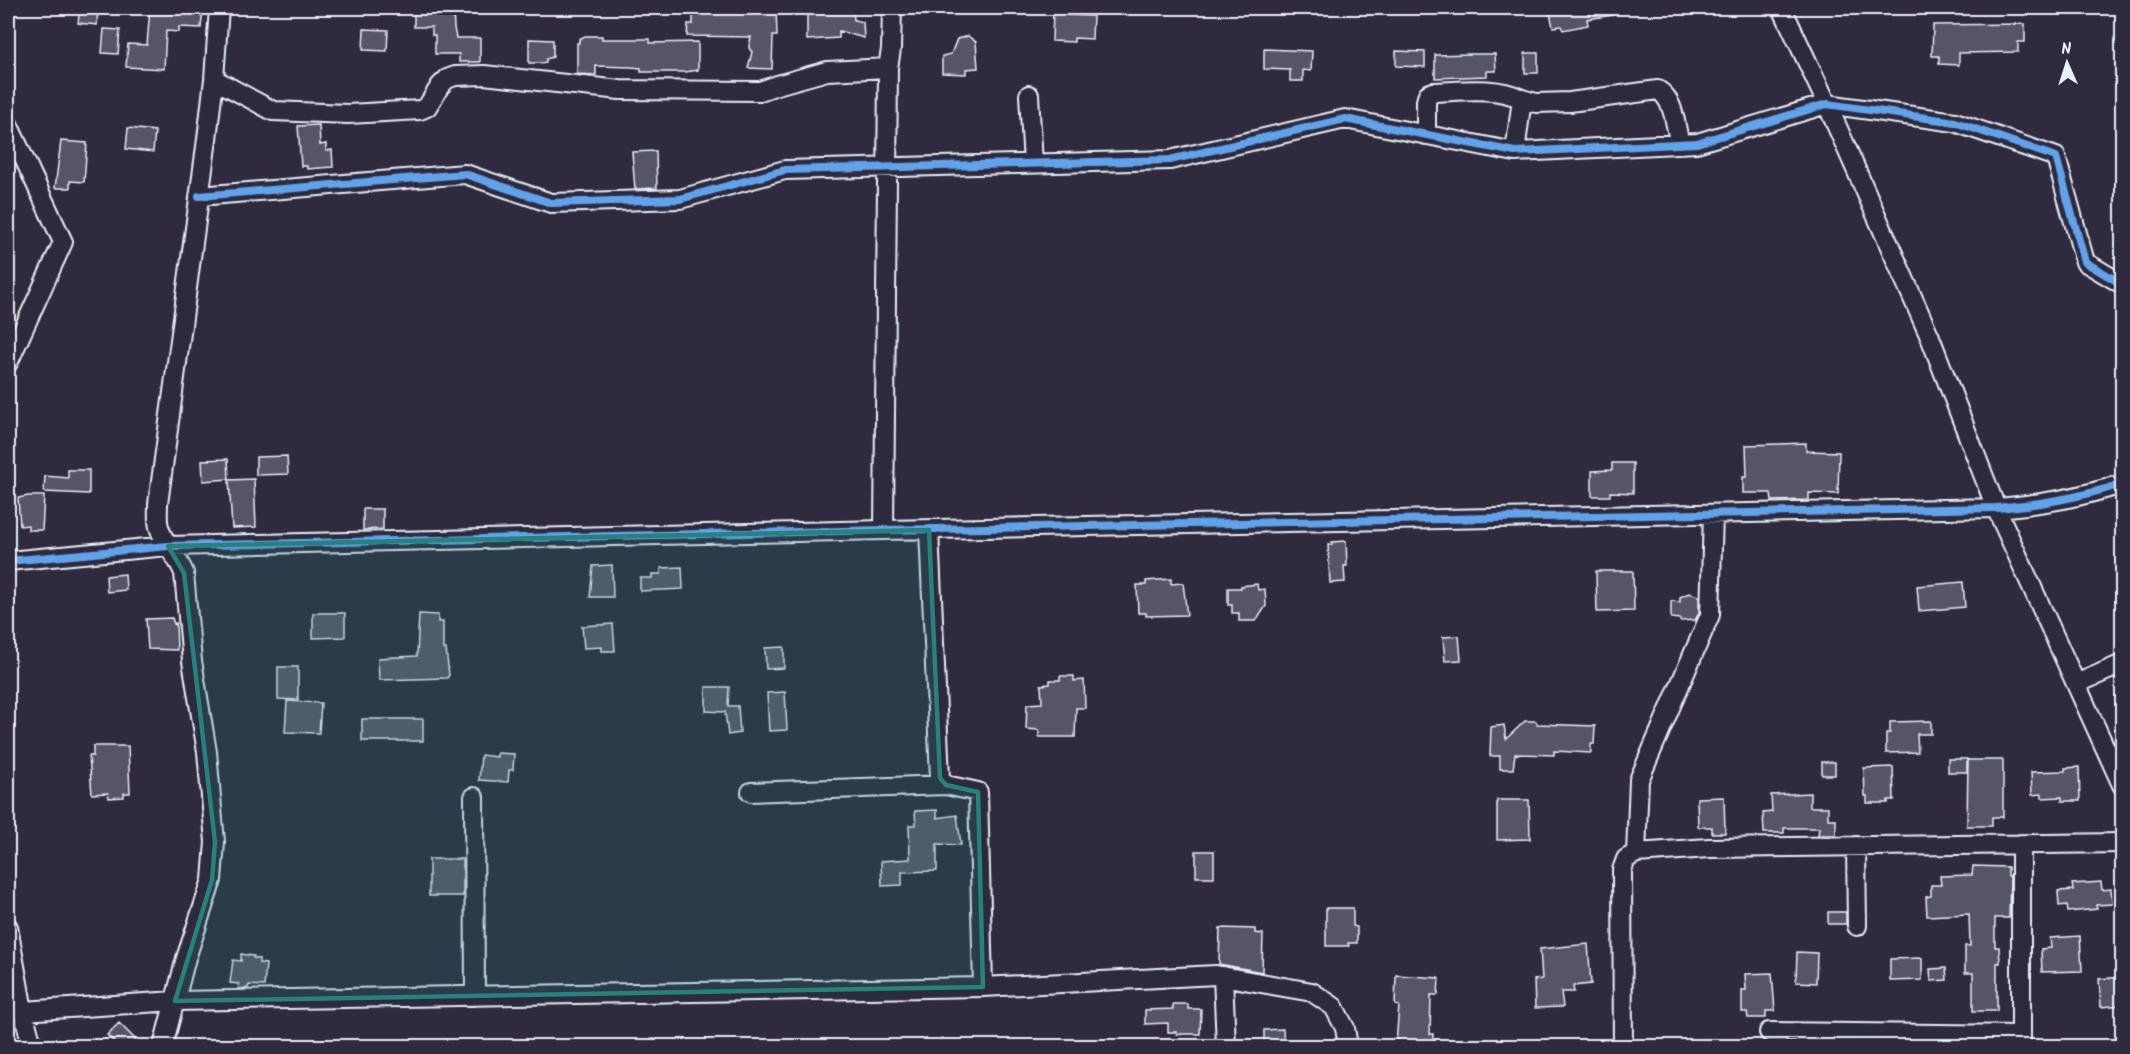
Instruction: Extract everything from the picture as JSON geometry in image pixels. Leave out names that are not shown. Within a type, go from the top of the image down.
[{"type":"street","points":[[163,1047],[186,957],[212,880],[215,842],[207,752],[192,661],[184,573],[158,524],[158,504],[214,79],[219,8]]},
{"type":"street","points":[[884,530],[888,68],[892,8]]},
{"type":"street","points":[[1782,8],[1930,337],[1996,508],[2122,785]]},
{"type":"street","points":[[214,79],[273,111],[348,114],[420,110],[427,107],[447,79],[455,76],[484,75],[620,90],[760,91],[827,70],[888,68]]},
{"type":"street","points":[[1426,135],[1426,101],[1428,94],[1433,92],[1493,90],[1509,92],[1536,103],[1570,102],[1658,90],[1666,95],[1670,104],[1680,144]]},
{"type":"street","points":[[1029,95],[1033,164]]},
{"type":"street","points":[[1515,152],[1522,99]]},
{"type":"street","points":[[199,196],[465,174],[551,203],[680,199],[785,170],[1170,160],[1345,119],[1515,152],[1680,144],[1697,143],[1827,104],[1955,122],[2056,157],[2085,262],[2122,284]]},
{"type":"street","points":[[8,124],[63,242],[8,363]]},
{"type":"street","points":[[8,561],[168,546],[1996,508],[2043,504],[2081,497],[2122,484]]},
{"type":"street","points":[[1636,853],[1639,780],[1710,615],[1713,514]]},
{"type":"street","points":[[929,530],[940,778],[946,785]]},
{"type":"street","points":[[2076,684],[2122,664]]},
{"type":"street","points":[[751,792],[946,785],[978,792],[983,987]]},
{"type":"street","points":[[474,797],[475,996]]},
{"type":"street","points":[[1623,1047],[1622,870],[1626,859],[1636,853],[1709,848],[2122,843]]},
{"type":"street","points":[[1768,1032],[2021,1041],[2021,844]]},
{"type":"street","points":[[1856,846],[1857,926]]},
{"type":"street","points":[[8,927],[32,1047]]},
{"type":"street","points":[[23,1011],[175,1001],[983,987],[1216,975],[1312,992],[1334,1007],[1345,1028],[1348,1047]]},
{"type":"street","points":[[1224,976],[1226,1047]]},
{"type":"highlighted area","points":[[929,530],[940,778],[946,785],[978,792],[983,987],[175,1001],[212,880],[215,842],[184,573],[168,546]]},
{"type":"building","points":[[80,8],[98,8],[97,25],[78,23]]},
{"type":"building","points":[[150,8],[203,8],[201,28],[179,27],[179,32],[166,31],[164,69],[126,67],[128,44],[147,45]]},
{"type":"building","points":[[414,8],[453,8],[456,38],[480,38],[480,62],[459,62],[459,54],[435,54],[435,35],[432,35],[432,27],[414,27]]},
{"type":"building","points":[[693,8],[776,8],[777,36],[773,36],[772,69],[748,68],[752,52],[749,48],[751,37],[687,36],[688,24],[693,24]]},
{"type":"building","points":[[807,8],[853,8],[854,20],[863,22],[864,38],[839,31],[839,38],[807,40]]},
{"type":"building","points":[[1549,8],[1613,8],[1613,15],[1587,19],[1588,25],[1563,30],[1561,26],[1553,27]]},
{"type":"building","points":[[1053,10],[1067,10],[1067,15],[1093,16],[1092,39],[1074,38],[1074,42],[1052,41]]},
{"type":"building","points":[[2025,24],[2025,42],[2018,42],[2018,52],[1959,53],[1959,65],[1939,64],[1939,56],[1932,56],[1933,25]]},
{"type":"building","points":[[104,29],[120,30],[118,54],[102,53]]},
{"type":"building","points":[[364,29],[388,30],[387,51],[363,50]]},
{"type":"building","points":[[585,36],[602,36],[602,39],[650,39],[650,43],[698,42],[698,70],[641,72],[641,68],[596,66],[596,75],[577,74],[577,43]]},
{"type":"building","points":[[968,36],[976,42],[978,68],[966,69],[966,74],[942,73],[942,56],[951,54],[957,39]]},
{"type":"building","points":[[529,39],[553,40],[553,57],[542,63],[529,63]]},
{"type":"building","points":[[1264,49],[1312,51],[1311,71],[1303,70],[1303,81],[1290,81],[1290,70],[1264,69]]},
{"type":"building","points":[[1396,51],[1425,52],[1425,67],[1396,66]]},
{"type":"building","points":[[1525,53],[1538,53],[1538,73],[1525,73]]},
{"type":"building","points":[[1495,54],[1496,71],[1487,71],[1487,76],[1435,78],[1435,55]]},
{"type":"building","points":[[319,125],[320,145],[326,144],[326,151],[332,150],[333,167],[307,169],[307,166],[301,166],[298,126]]},
{"type":"building","points":[[128,128],[155,131],[153,152],[126,149]]},
{"type":"building","points":[[61,141],[87,143],[84,182],[70,181],[70,188],[55,188]]},
{"type":"building","points":[[656,151],[657,188],[635,189],[632,152]]},
{"type":"building","points":[[1806,443],[1806,451],[1839,452],[1838,494],[1809,493],[1809,500],[1772,501],[1771,493],[1743,493],[1743,477],[1747,477],[1746,445]]},
{"type":"building","points":[[287,456],[288,474],[256,475],[256,457]]},
{"type":"building","points":[[228,459],[229,479],[203,481],[202,460]]},
{"type":"building","points":[[1612,463],[1633,463],[1633,493],[1610,492],[1610,496],[1592,496],[1592,471],[1612,470]]},
{"type":"building","points":[[68,470],[89,470],[89,494],[44,492],[45,476],[68,478]]},
{"type":"building","points":[[254,479],[256,527],[232,528],[229,480]]},
{"type":"building","points":[[44,496],[42,530],[28,530],[28,525],[20,526],[18,498]]},
{"type":"building","points":[[363,509],[383,509],[383,529],[363,530]]},
{"type":"building","points":[[1346,541],[1345,582],[1330,583],[1328,545],[1332,545],[1332,542]]},
{"type":"building","points":[[612,565],[613,597],[590,597],[593,566]]},
{"type":"building","points":[[682,567],[683,589],[640,591],[640,578],[652,578],[652,574],[661,574],[661,568]]},
{"type":"building","points":[[1596,571],[1633,571],[1634,611],[1597,612]]},
{"type":"building","points":[[125,574],[126,590],[107,592],[106,576]]},
{"type":"building","points":[[1171,579],[1171,584],[1183,583],[1187,615],[1146,616],[1146,613],[1138,613],[1137,585],[1146,585],[1146,581]]},
{"type":"building","points":[[1963,582],[1965,607],[1919,611],[1917,586]]},
{"type":"building","points":[[1257,584],[1258,590],[1265,589],[1266,606],[1256,621],[1239,621],[1239,613],[1232,613],[1232,605],[1228,605],[1228,588]]},
{"type":"building","points":[[1689,593],[1699,596],[1699,613],[1695,620],[1680,621],[1680,619],[1671,618],[1671,601],[1680,602],[1680,597]]},
{"type":"building","points":[[313,613],[345,613],[345,637],[313,638]]},
{"type":"building","points":[[419,614],[438,615],[438,622],[443,622],[443,649],[446,649],[449,675],[447,678],[379,680],[378,658],[417,656]]},
{"type":"building","points":[[172,618],[174,624],[176,623],[177,650],[148,649],[146,619]]},
{"type":"building","points":[[613,624],[615,651],[602,651],[602,647],[584,648],[582,626]]},
{"type":"building","points":[[1459,636],[1461,660],[1445,661],[1443,637]]},
{"type":"building","points":[[784,647],[784,668],[766,669],[765,648]]},
{"type":"building","points":[[278,667],[298,667],[298,700],[278,699]]},
{"type":"building","points":[[1060,676],[1074,676],[1074,681],[1084,680],[1085,708],[1076,708],[1075,737],[1039,737],[1039,730],[1026,729],[1027,704],[1042,703],[1041,685],[1050,684],[1050,680],[1060,680]]},
{"type":"building","points":[[706,687],[729,687],[728,706],[738,706],[740,733],[728,735],[725,712],[706,711]]},
{"type":"building","points":[[785,692],[787,730],[769,731],[767,693]]},
{"type":"building","points":[[287,701],[321,703],[319,733],[285,732]]},
{"type":"building","points":[[362,719],[423,719],[423,741],[362,741]]},
{"type":"building","points":[[1525,721],[1536,721],[1537,724],[1595,726],[1591,753],[1554,751],[1554,755],[1515,754],[1513,769],[1500,769],[1500,756],[1490,756],[1491,727],[1504,725],[1506,739]]},
{"type":"building","points":[[1931,721],[1931,734],[1917,734],[1918,752],[1886,753],[1886,733],[1890,733],[1890,722]]},
{"type":"building","points":[[93,746],[128,746],[130,793],[124,793],[124,797],[109,798],[108,793],[92,794],[89,756],[93,756]]},
{"type":"building","points":[[497,753],[514,754],[513,770],[509,770],[508,782],[479,780],[481,755],[497,757]]},
{"type":"building","points":[[1948,759],[1967,759],[1967,772],[1948,772]]},
{"type":"building","points":[[1968,760],[2003,760],[2003,817],[1992,817],[1992,826],[1967,826]]},
{"type":"building","points":[[1822,762],[1835,762],[1835,775],[1822,775]]},
{"type":"building","points":[[1893,767],[1894,800],[1888,800],[1888,803],[1867,803],[1864,768]]},
{"type":"building","points":[[2079,767],[2080,801],[2062,801],[2062,797],[2042,798],[2042,794],[2032,795],[2031,772],[2065,771],[2065,768]]},
{"type":"building","points":[[1810,793],[1810,807],[1828,807],[1828,819],[1836,819],[1836,835],[1818,835],[1819,828],[1784,828],[1784,833],[1764,833],[1763,813],[1772,812],[1771,795]]},
{"type":"building","points":[[1724,797],[1725,833],[1712,833],[1712,827],[1698,827],[1697,798]]},
{"type":"building","points":[[1497,800],[1529,800],[1530,839],[1497,840]]},
{"type":"building","points":[[937,810],[937,818],[957,815],[961,845],[937,844],[937,871],[902,872],[902,885],[882,886],[881,861],[910,859],[909,825],[916,825],[915,811]]},
{"type":"building","points":[[1196,851],[1214,851],[1214,877],[1196,877]]},
{"type":"building","points":[[429,859],[463,859],[463,896],[429,896]]},
{"type":"building","points":[[1973,866],[2008,867],[2008,876],[2010,876],[2009,918],[1995,918],[1995,947],[1999,947],[2000,963],[1997,963],[1997,1011],[1973,1011],[1973,973],[1965,973],[1965,946],[1970,946],[1969,914],[1927,916],[1926,897],[1931,896],[1931,885],[1941,885],[1940,876],[1972,875]]},
{"type":"building","points":[[2101,882],[2102,890],[2111,889],[2112,904],[2096,905],[2097,909],[2068,912],[2067,905],[2059,906],[2058,891],[2073,890],[2072,884]]},
{"type":"building","points":[[1326,908],[1353,908],[1353,926],[1357,927],[1357,943],[1348,943],[1349,946],[1326,946]]},
{"type":"building","points":[[1828,912],[1846,912],[1846,924],[1828,924]]},
{"type":"building","points":[[1220,928],[1255,929],[1255,933],[1263,934],[1262,972],[1219,964]]},
{"type":"building","points":[[2080,936],[2082,971],[2042,972],[2041,949],[2051,948],[2050,938]]},
{"type":"building","points":[[1588,944],[1591,984],[1573,986],[1574,992],[1561,992],[1563,1007],[1535,1008],[1534,980],[1542,979],[1540,949]]},
{"type":"building","points":[[1797,952],[1817,953],[1816,983],[1796,982]]},
{"type":"building","points":[[241,954],[254,956],[253,958],[259,959],[259,963],[266,964],[264,986],[249,985],[248,988],[238,989],[239,984],[230,983],[233,960],[241,961]]},
{"type":"building","points":[[1922,958],[1922,980],[1890,981],[1890,959]]},
{"type":"building","points":[[1946,968],[1947,980],[1931,981],[1930,969]]},
{"type":"building","points":[[1772,973],[1775,1011],[1766,1011],[1766,1018],[1748,1018],[1747,1012],[1742,1012],[1742,990],[1746,990],[1745,974]]},
{"type":"building","points":[[1396,975],[1439,978],[1438,995],[1431,995],[1432,1047],[1399,1047],[1399,1044],[1396,1044],[1399,1006],[1395,1005]]},
{"type":"building","points":[[2122,977],[2122,1005],[2101,1007],[2099,979]]},
{"type":"building","points":[[1173,1004],[1188,1004],[1188,1009],[1201,1009],[1200,1034],[1168,1032],[1168,1023],[1145,1024],[1145,1010],[1173,1009]]},
{"type":"building","points":[[119,1023],[136,1040],[130,1047],[119,1047],[107,1035]]},
{"type":"building","points":[[1283,1029],[1284,1047],[1264,1047],[1264,1030]]},
{"type":"cycle path","points":[[199,196],[465,174],[551,203],[680,199],[785,170],[1170,160],[1345,119],[1515,152],[1697,143],[1827,104],[1955,122],[2056,157],[2085,262],[2122,284]]},
{"type":"cycle path","points":[[8,561],[168,546],[1996,508],[2060,500],[2122,484]]}]
